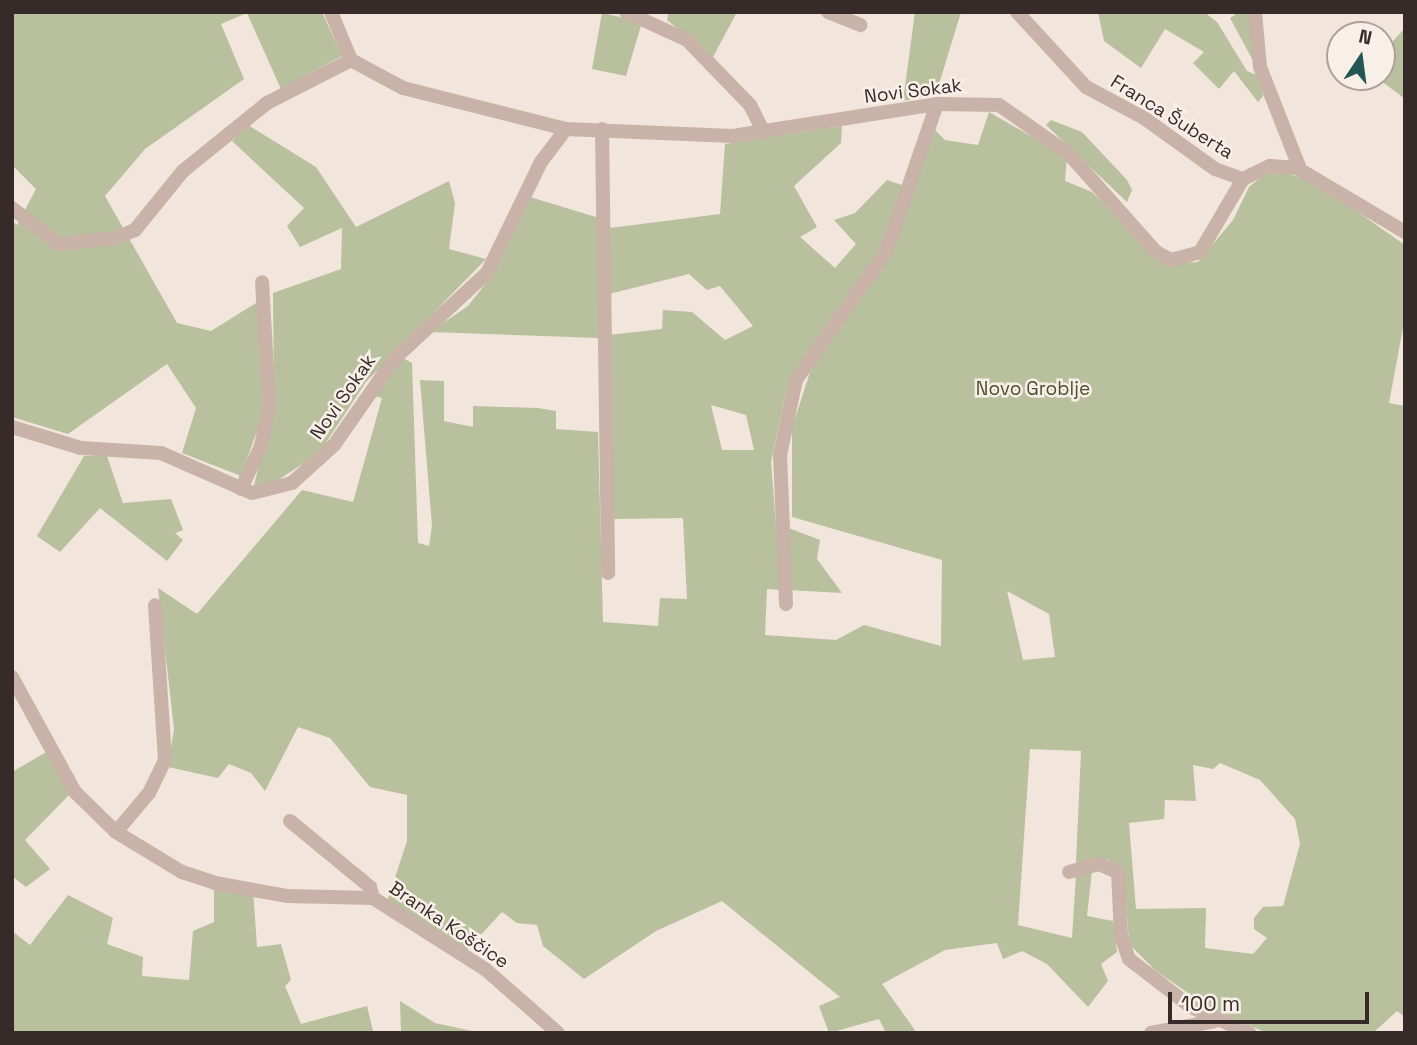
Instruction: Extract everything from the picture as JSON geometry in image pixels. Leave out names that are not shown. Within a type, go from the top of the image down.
[{"type":"street","points":[[12,208],[58,244],[116,238],[135,230],[183,171],[267,103],[351,60],[331,12]]},
{"type":"street","points":[[626,12],[687,40],[750,105],[764,133]]},
{"type":"street","points":[[828,12],[861,25]]},
{"type":"street","name":"Franca Šuberta","points":[[1017,12],[1086,87],[1144,118],[1215,169],[1243,179],[1270,166],[1300,169],[1405,231]]},
{"type":"street","points":[[1255,12],[1260,67],[1300,169]]},
{"type":"street","name":"Novi Sokak","points":[[351,60],[435,99],[566,129],[764,133],[937,104],[999,106],[1029,121],[1171,260],[1200,252],[1243,179]]},
{"type":"street","points":[[786,604],[780,456],[796,380],[886,252],[937,104]]},
{"type":"street","points":[[602,128],[608,573]]},
{"type":"street","name":"Novi Sokak","points":[[12,427],[81,448],[161,453],[241,489],[279,490],[322,458],[394,359],[487,273],[541,162],[566,129]]},
{"type":"street","points":[[241,489],[261,446],[269,407],[262,282]]},
{"type":"street","points":[[116,832],[149,793],[165,760],[155,605]]},
{"type":"street","points":[[12,677],[75,792],[116,832],[206,881],[287,896],[373,898]]},
{"type":"street","name":"Branka Koščice","points":[[289,821],[370,887],[373,898],[485,968],[558,1033]]},
{"type":"street","points":[[1069,872],[1099,864],[1118,872],[1121,936],[1129,959],[1217,1021],[1249,1033]]},
{"type":"street","points":[[1151,1033],[1217,1021]]},
{"type":"green space","points":[[12,12],[322,12],[342,56],[281,89],[247,13],[221,24],[244,79],[145,149],[105,196],[177,323],[211,331],[261,300],[262,417],[241,476],[182,453],[196,408],[167,364],[68,434],[12,417],[12,221],[17,225],[36,189],[12,165]]},
{"type":"green space","points":[[669,12],[737,12],[713,57],[667,20]]},
{"type":"green space","points":[[915,12],[961,12],[936,94],[903,101]]},
{"type":"green space","points":[[1098,12],[1204,12],[1217,22],[1247,71],[1259,76],[1263,96],[1258,102],[1234,71],[1219,89],[1193,63],[1204,52],[1165,29],[1141,68],[1104,41]]},
{"type":"green space","points":[[1239,12],[1249,12],[1256,66],[1230,18]]},
{"type":"green space","points":[[602,13],[642,22],[626,76],[592,69]]},
{"type":"green space","points":[[1405,28],[1405,99],[1394,91],[1396,38]]},
{"type":"green space","name":"Novo Groblje","points":[[989,112],[1067,157],[1065,181],[1092,192],[1164,264],[1198,262],[1233,220],[1249,187],[1265,174],[1283,172],[1315,182],[1405,245],[1405,317],[1389,403],[1405,406],[1405,1017],[1397,1011],[1373,1033],[1267,1033],[1210,1008],[1156,971],[1129,944],[1124,871],[1107,859],[1076,863],[1081,751],[1030,749],[1018,925],[1072,938],[1076,875],[1092,871],[1087,916],[1113,921],[1117,952],[1101,964],[1108,981],[1088,1007],[1047,964],[1022,951],[1003,959],[997,943],[945,950],[882,984],[917,1033],[886,1033],[879,1019],[829,1033],[819,1006],[840,997],[722,901],[656,931],[584,979],[543,946],[537,925],[517,923],[502,912],[466,951],[387,902],[407,841],[407,795],[370,787],[330,738],[298,727],[265,791],[251,773],[229,764],[218,778],[168,767],[174,729],[158,588],[197,614],[302,490],[353,502],[382,398],[374,396],[403,358],[412,363],[418,543],[429,546],[432,526],[420,380],[444,381],[444,421],[473,427],[473,406],[538,408],[556,411],[556,429],[598,432],[603,622],[658,626],[660,598],[687,599],[683,518],[613,519],[608,335],[662,329],[663,310],[692,312],[725,340],[753,326],[720,286],[707,290],[689,274],[609,294],[610,228],[720,214],[725,144],[842,126],[841,143],[794,186],[817,227],[800,237],[835,268],[856,244],[834,220],[855,213],[887,180],[902,185],[881,247],[786,393],[771,462],[781,590],[767,589],[765,635],[836,640],[864,625],[941,646],[942,560],[792,517],[792,428],[810,372],[873,276],[934,129],[945,140],[978,145]],"holes":[[[711,405],[746,415],[754,450],[722,450]],[[1007,591],[1049,614],[1055,657],[1023,660]],[[1220,763],[1260,780],[1295,819],[1300,844],[1283,906],[1263,907],[1254,918],[1254,929],[1267,938],[1253,954],[1205,948],[1206,908],[1136,909],[1129,823],[1164,819],[1165,800],[1196,801],[1193,765],[1213,769]]]},
{"type":"green space","points":[[1051,120],[1082,132],[1127,180],[1132,190],[1127,202],[1046,125]]},
{"type":"green space","points":[[248,125],[316,167],[356,227],[449,181],[455,203],[449,249],[486,259],[366,382],[319,453],[269,486],[254,485],[274,407],[273,293],[341,269],[342,228],[300,247],[287,226],[304,208],[232,141]]},
{"type":"green space","points":[[530,197],[599,218],[598,338],[430,332],[468,306],[490,278]]},
{"type":"green space","points":[[84,456],[107,456],[123,503],[171,499],[183,530],[175,533],[183,540],[167,561],[100,508],[60,552],[37,536]]},
{"type":"green space","points":[[786,527],[820,540],[817,559],[842,593],[788,590]]},
{"type":"green space","points":[[48,751],[69,795],[25,840],[50,869],[26,887],[12,876],[12,772]]},
{"type":"green space","points":[[214,887],[253,890],[257,947],[281,944],[291,980],[285,986],[301,1024],[367,1006],[373,1031],[12,1033],[12,931],[30,945],[68,895],[113,918],[107,944],[143,957],[142,976],[189,980],[193,931],[214,922]]},
{"type":"green space","points":[[400,1001],[435,1023],[481,1033],[401,1033]]}]
